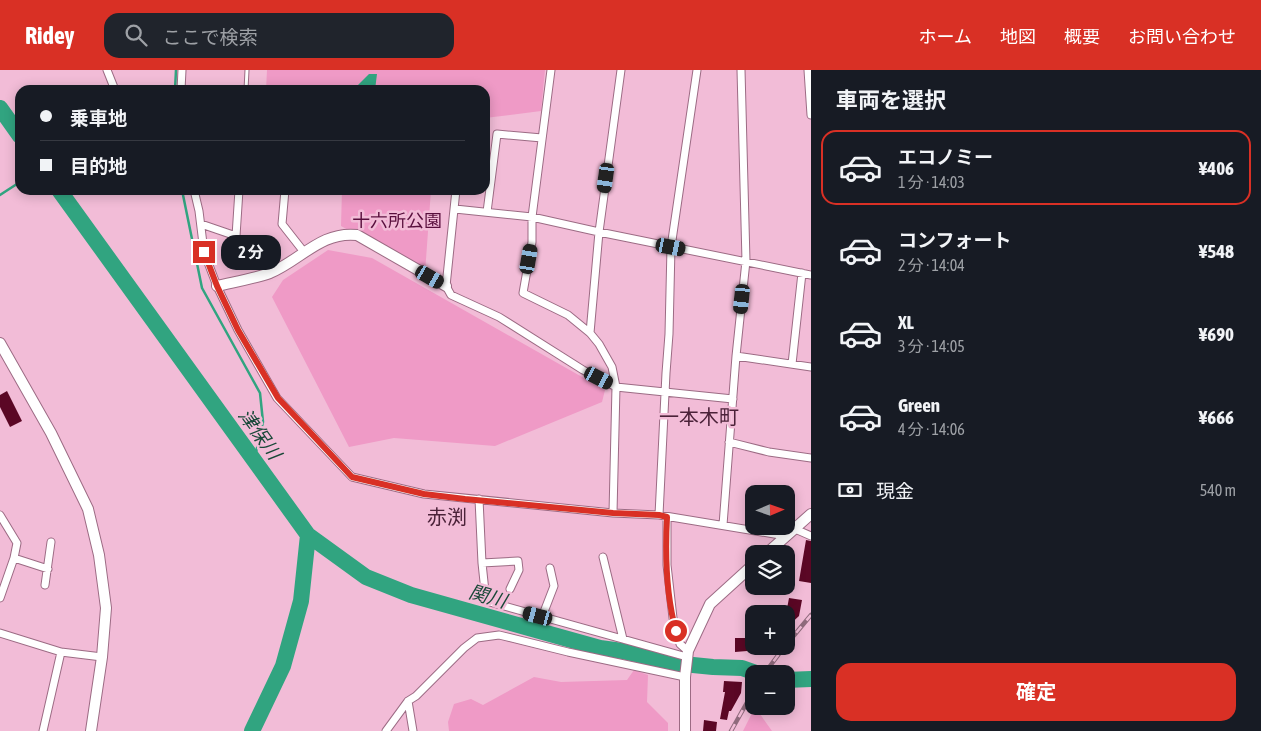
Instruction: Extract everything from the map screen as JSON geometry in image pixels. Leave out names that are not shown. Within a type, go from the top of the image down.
[{"type":"street","points":[[106,70],[113,85]]},
{"type":"street","points":[[181,85],[182,70]]},
{"type":"street","points":[[551,70],[532,217],[532,242],[523,293],[568,315],[599,344],[612,367],[616,387],[613,513]]},
{"type":"street","points":[[590,334],[599,232],[621,70]]},
{"type":"street","points":[[659,515],[669,334],[671,247],[697,70]]},
{"type":"street","points":[[723,525],[736,356],[746,262],[740,70]]},
{"type":"street","points":[[808,70],[811,115]]},
{"type":"street","points":[[490,189],[497,134],[542,138]]},
{"type":"street","points":[[195,195],[204,252],[217,286],[238,330],[278,398],[352,477],[424,494],[613,513],[659,515],[786,536]]},
{"type":"street","points":[[201,224],[236,236],[239,195]]},
{"type":"street","points":[[285,195],[282,224],[304,252]]},
{"type":"street","points":[[446,286],[447,262],[456,195]]},
{"type":"street","points":[[487,212],[489,195]]},
{"type":"street","points":[[455,209],[532,217],[811,276]]},
{"type":"street","points":[[217,286],[270,273],[326,239],[347,234],[357,235],[446,286],[451,295],[499,317],[583,370],[616,387],[733,399]]},
{"type":"street","points":[[792,364],[802,273]]},
{"type":"street","points":[[0,343],[51,433],[88,509],[99,555],[106,608],[102,657],[91,731]]},
{"type":"street","points":[[736,356],[811,367]]},
{"type":"street","points":[[729,442],[769,452],[811,458]]},
{"type":"street","points":[[479,499],[486,601],[623,640],[688,654]]},
{"type":"street","points":[[811,514],[795,529],[811,536]]},
{"type":"street","points":[[0,515],[17,543],[14,558],[0,598]]},
{"type":"street","points":[[667,517],[667,564],[672,618],[680,644],[688,654]]},
{"type":"street","points":[[776,545],[786,536]]},
{"type":"street","points":[[46,585],[51,542]]},
{"type":"street","points":[[603,557],[623,640]]},
{"type":"street","points":[[14,558],[48,569]]},
{"type":"street","points":[[482,563],[518,561],[519,570],[510,589]]},
{"type":"street","points":[[542,617],[554,586],[550,568]]},
{"type":"street","points":[[685,731],[685,677],[688,654],[710,604],[745,572]]},
{"type":"street","points":[[0,633],[61,652],[102,657]]},
{"type":"street","points":[[386,731],[408,701],[416,696],[477,638],[498,635],[685,677]]},
{"type":"street","points":[[43,731],[61,652]]},
{"type":"street","points":[[408,701],[413,731]]},
{"type":"lane","points":[[246,85],[247,70]]},
{"type":"green space","points":[[267,70],[545,70],[541,111],[490,117],[490,85],[266,85]]},
{"type":"green space","name":"十六所公園","points":[[342,195],[431,195],[425,273],[341,226]]},
{"type":"green space","points":[[328,250],[372,258],[605,390],[602,402],[495,446],[394,438],[349,447],[272,297],[283,280]]},
{"type":"green space","points":[[634,670],[648,675],[647,702],[668,723],[668,731],[449,731],[448,722],[454,704],[471,699],[483,705],[534,677],[561,682],[627,680]]},
{"type":"green space","points":[[751,715],[761,715],[772,731],[743,731]]},
{"type":"shaded area","points":[[369,74],[377,74],[376,85],[358,85]]},
{"type":"building","points":[[7,391],[22,421],[10,427],[0,407],[0,395]]},
{"type":"building","points":[[806,540],[811,541],[811,583],[799,581]]},
{"type":"building","points":[[789,598],[802,600],[799,616],[795,620],[795,605],[788,605]]},
{"type":"building","points":[[735,638],[745,638],[745,651],[735,652]]},
{"type":"building","points":[[724,681],[742,682],[741,693],[731,711],[729,711],[727,720],[720,719],[725,692],[723,692]]},
{"type":"building","points":[[704,720],[717,722],[716,731],[703,731]]},
{"type":"waterway","points":[[175,85],[176,70]]},
{"type":"waterway","name":"津保川","points":[[0,108],[15,129]]},
{"type":"waterway","points":[[0,195],[15,185]]},
{"type":"waterway","name":"関川","points":[[63,195],[308,535],[366,577],[411,595],[600,648],[673,663],[745,669]]},
{"type":"waterway","points":[[183,195],[202,288],[260,393],[263,422],[254,461]]},
{"type":"waterway","name":"津保川","points":[[252,731],[283,666],[301,601],[308,535]]},
{"type":"waterway","name":"関川","points":[[795,680],[811,679]]},
{"type":"railway","points":[[795,634],[811,615]]},
{"type":"railway","points":[[771,665],[778,655]]},
{"type":"railway","points":[[731,731],[745,706]]},
{"type":"district","name":"一本木町","points":[[699,417]]},
{"type":"district","name":"赤渕","points":[[447,517]]},
{"type":"route","points":[[204,252],[217,286],[238,330],[278,398],[352,477],[424,494],[667,517],[667,564],[672,618],[676,631]]}]
